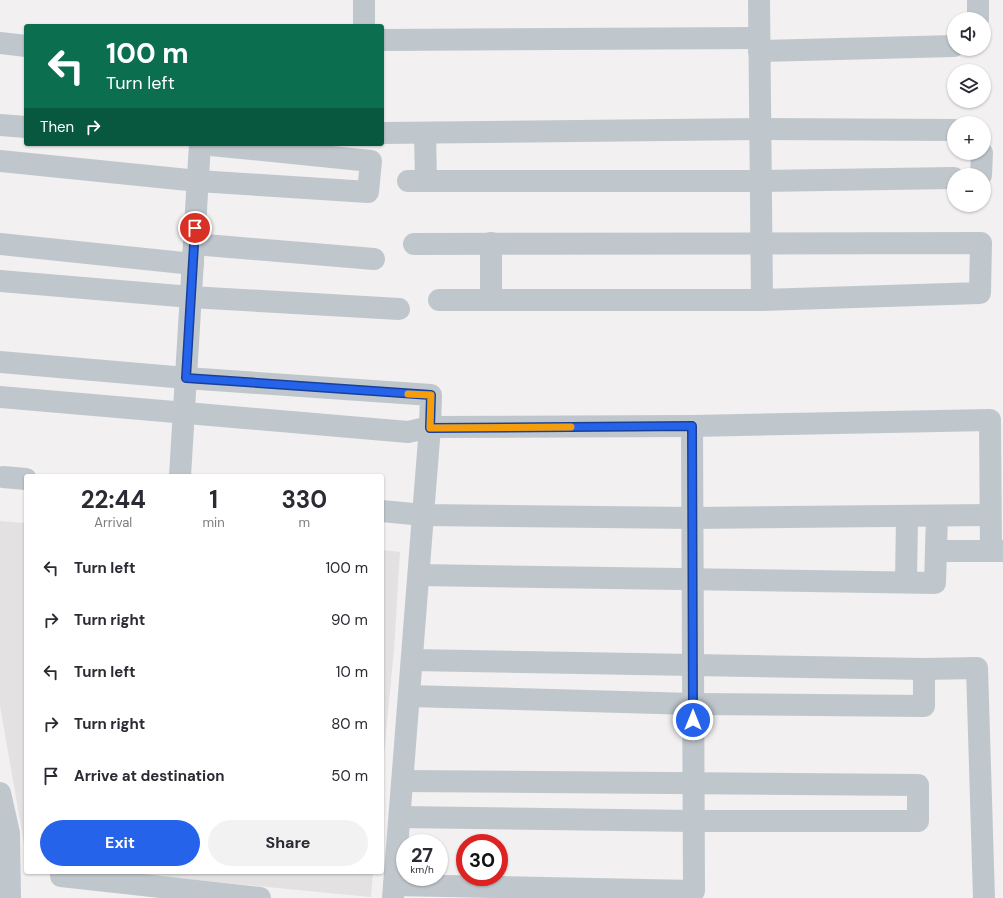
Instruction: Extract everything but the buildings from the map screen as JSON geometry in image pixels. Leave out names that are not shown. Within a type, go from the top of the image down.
[{"type":"street","points":[[364,0],[364,24]]},
{"type":"street","points":[[759,0],[762,300]]},
{"type":"street","points":[[978,0],[978,12]]},
{"type":"street","points":[[384,40],[947,46]]},
{"type":"street","points":[[0,43],[24,46]]},
{"type":"street","points":[[0,125],[24,128]]},
{"type":"street","points":[[384,133],[760,129],[947,130]]},
{"type":"street","points":[[425,132],[417,181],[761,181],[947,178]]},
{"type":"street","points":[[180,474],[201,146]]},
{"type":"street","points":[[0,161],[198,181],[368,192],[370,161],[221,146]]},
{"type":"street","points":[[414,244],[981,243],[980,293],[762,300],[439,300]]},
{"type":"street","points":[[0,244],[194,254],[374,259]]},
{"type":"street","points":[[491,244],[491,300]]},
{"type":"street","points":[[0,280],[191,297],[399,309]]},
{"type":"street","points":[[0,362],[186,378],[431,395],[430,428],[394,891],[694,891],[692,426]]},
{"type":"street","points":[[0,397],[408,432],[430,428],[692,426],[990,420],[990,515],[997,551],[936,551]]},
{"type":"street","points":[[3,477],[24,479]]},
{"type":"street","points":[[384,511],[423,515],[692,518],[990,515]]},
{"type":"street","points":[[906,582],[907,516]]},
{"type":"street","points":[[419,575],[935,583],[937,516]]},
{"type":"street","points":[[412,660],[924,669],[977,668],[984,898]]},
{"type":"street","points":[[409,696],[693,704],[924,706],[924,669]]},
{"type":"street","points":[[400,817],[693,821],[918,821],[918,784],[403,781]]},
{"type":"street","points":[[0,793],[9,833],[10,898]]},
{"type":"street","points":[[61,876],[260,898]]},
{"type":"shaded area","points":[[0,521],[24,523],[24,844],[0,706]]},
{"type":"shaded area","points":[[384,550],[400,552],[394,649],[384,755]]},
{"type":"shaded area","points":[[134,874],[373,874],[371,897]]},
{"type":"slow traffic","points":[[408,394],[431,395],[430,428],[571,427]]},
{"type":"route","points":[[195,228],[186,378],[431,395],[430,428],[692,426],[693,720]]}]
